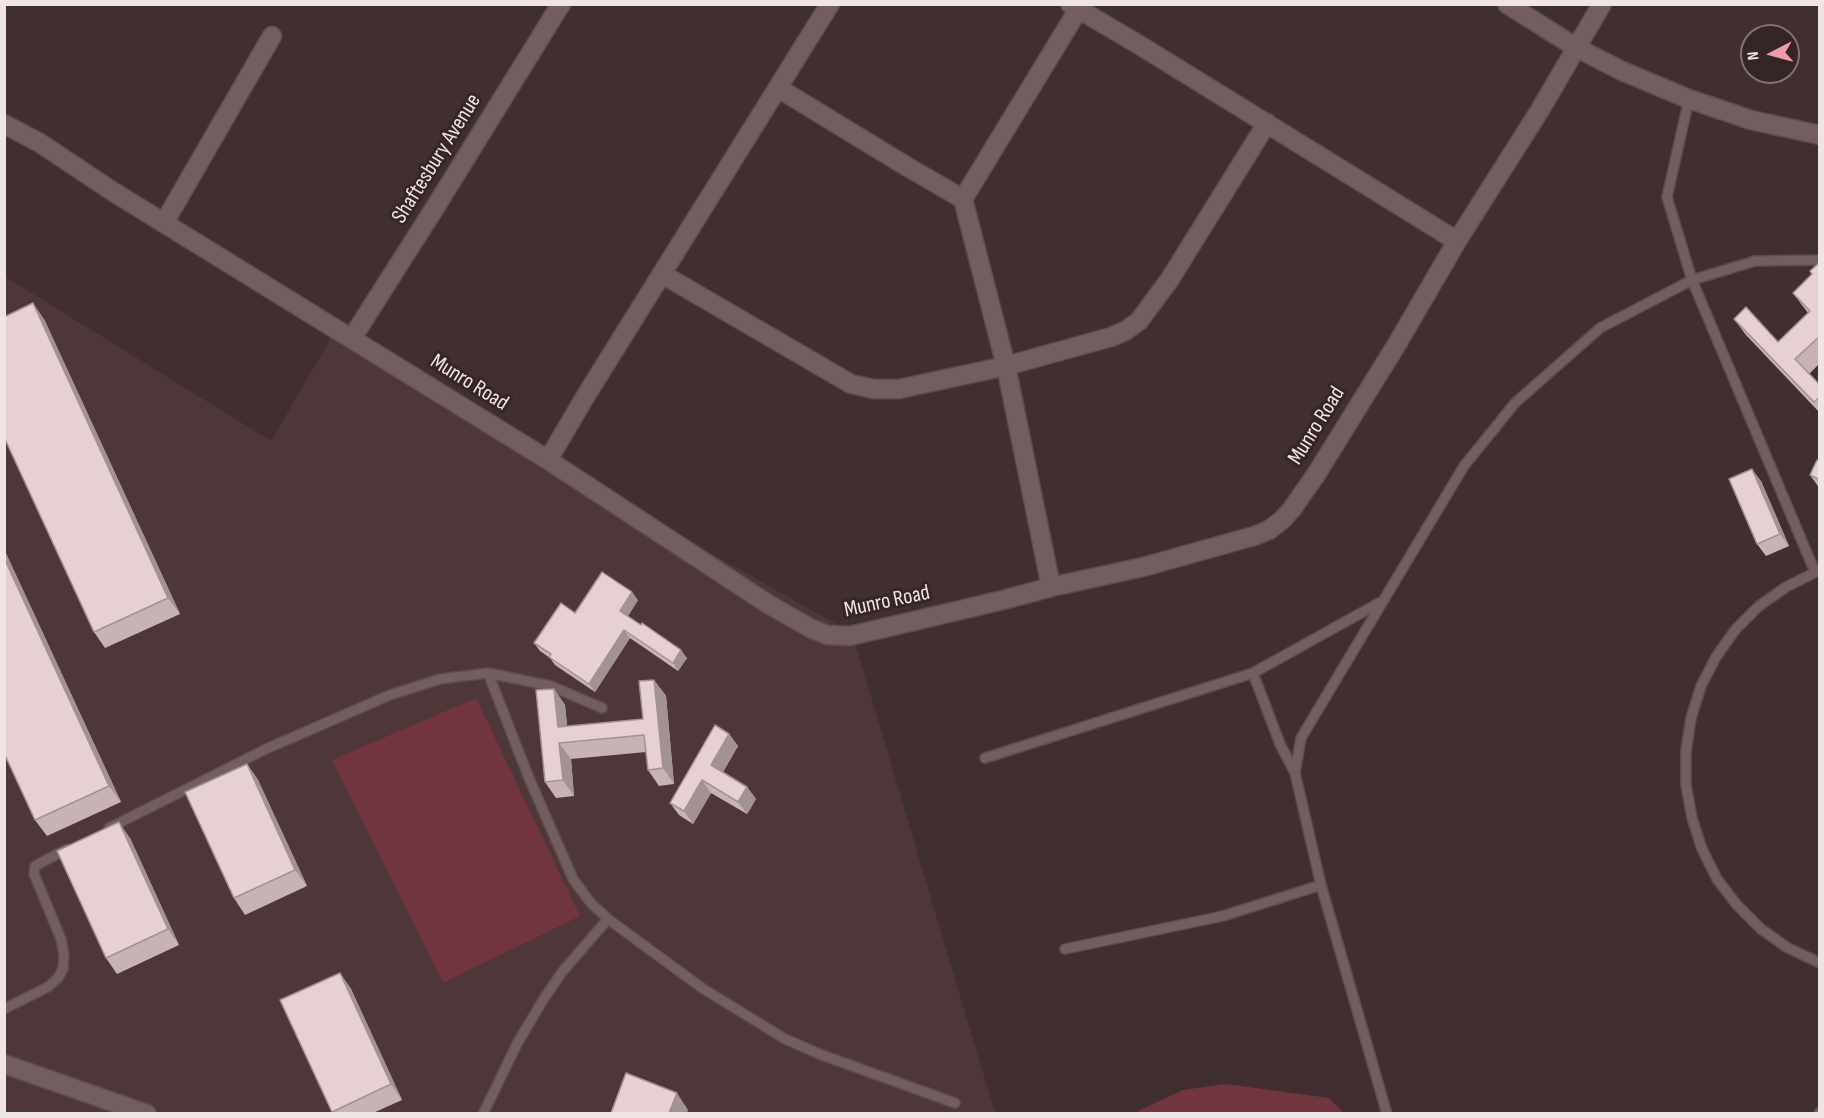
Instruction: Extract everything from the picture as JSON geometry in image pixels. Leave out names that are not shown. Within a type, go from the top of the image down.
[{"type":"street","name":"Shaftesbury Avenue","points":[[352,338],[561,4]]},
{"type":"street","points":[[548,460],[830,4]]},
{"type":"street","points":[[1507,4],[1577,48],[1622,72],[1689,99],[1751,120],[1820,135]]},
{"type":"street","name":"Munro Road","points":[[4,124],[40,143],[164,223],[548,460],[768,604],[827,635],[850,636],[1143,567],[1254,536],[1269,530],[1282,520],[1317,473],[1397,344],[1457,241],[1510,159],[1602,4]]},
{"type":"street","points":[[1051,587],[1006,366],[963,199],[1074,7],[1457,241]]},
{"type":"street","points":[[164,223],[272,36]]},
{"type":"street","points":[[778,88],[963,199]]},
{"type":"street","points":[[662,274],[851,384],[874,390],[899,389],[1006,366],[1111,337],[1139,321],[1170,279],[1267,123]]},
{"type":"street","points":[[4,1064],[147,1113]]},
{"type":"lane","points":[[1689,99],[1667,197],[1692,280],[1817,571],[1786,586],[1759,606],[1735,630],[1716,657],[1701,686],[1691,718],[1686,751],[1686,785],[1692,818],[1702,849],[1717,879],[1737,905],[1761,929],[1788,948],[1820,963]]},
{"type":"lane","points":[[1294,773],[1301,738],[1381,602],[1464,466],[1515,403],[1600,328],[1692,280],[1755,261],[1820,260]]},
{"type":"lane","points":[[985,758],[1253,673],[1381,602]]},
{"type":"lane","points":[[488,673],[537,799],[573,879],[590,902],[608,919],[702,988],[785,1039],[812,1052],[955,1102]]},
{"type":"lane","points":[[102,832],[266,749],[390,695],[440,679],[488,673],[551,686],[602,708]]},
{"type":"lane","points":[[1253,673],[1280,744],[1294,773],[1321,885],[1387,1113]]},
{"type":"lane","points":[[4,1009],[48,987],[58,978],[63,969],[64,955],[61,939],[34,874],[34,866],[75,845]]},
{"type":"lane","points":[[1065,950],[1223,916],[1321,885]]},
{"type":"lane","points":[[483,1113],[518,1042],[543,1000],[562,972],[608,919]]},
{"type":"shaded area","points":[[4,276],[271,441],[331,338],[852,633],[995,1113],[5,1113]]},
{"type":"shaded area","points":[[476,698],[580,916],[443,983],[332,760]]},
{"type":"shaded area","points":[[1226,1084],[1329,1098],[1344,1113],[1136,1113],[1183,1090]]},
{"type":"building","points":[[1820,262],[1820,336],[1795,359],[1820,385],[1820,397],[1814,402],[1734,319],[1746,307],[1778,342],[1810,311],[1793,293],[1812,274],[1810,271]]},
{"type":"building","points":[[33,303],[168,598],[94,632],[4,437],[4,317]]},
{"type":"building","points":[[1817,460],[1820,462],[1820,480],[1810,475]]},
{"type":"building","points":[[1752,469],[1780,534],[1757,544],[1729,479]]},
{"type":"building","points":[[4,558],[109,786],[35,820],[4,753]]},
{"type":"building","points":[[602,572],[632,592],[620,611],[681,650],[673,663],[624,630],[589,684],[549,657],[551,654],[534,643],[561,603],[575,613]]},
{"type":"building","points":[[654,680],[663,768],[648,770],[644,735],[559,743],[563,780],[545,782],[536,690],[554,689],[558,727],[643,719],[639,681]]},
{"type":"building","points":[[715,725],[729,734],[711,765],[747,787],[738,802],[702,780],[684,811],[670,803]]},
{"type":"building","points":[[247,764],[295,870],[234,898],[185,792]]},
{"type":"building","points":[[119,822],[168,929],[106,958],[57,851]]},
{"type":"building","points":[[340,973],[391,1084],[332,1112],[280,1000]]},
{"type":"building","points":[[626,1073],[677,1093],[669,1113],[611,1113]]}]
